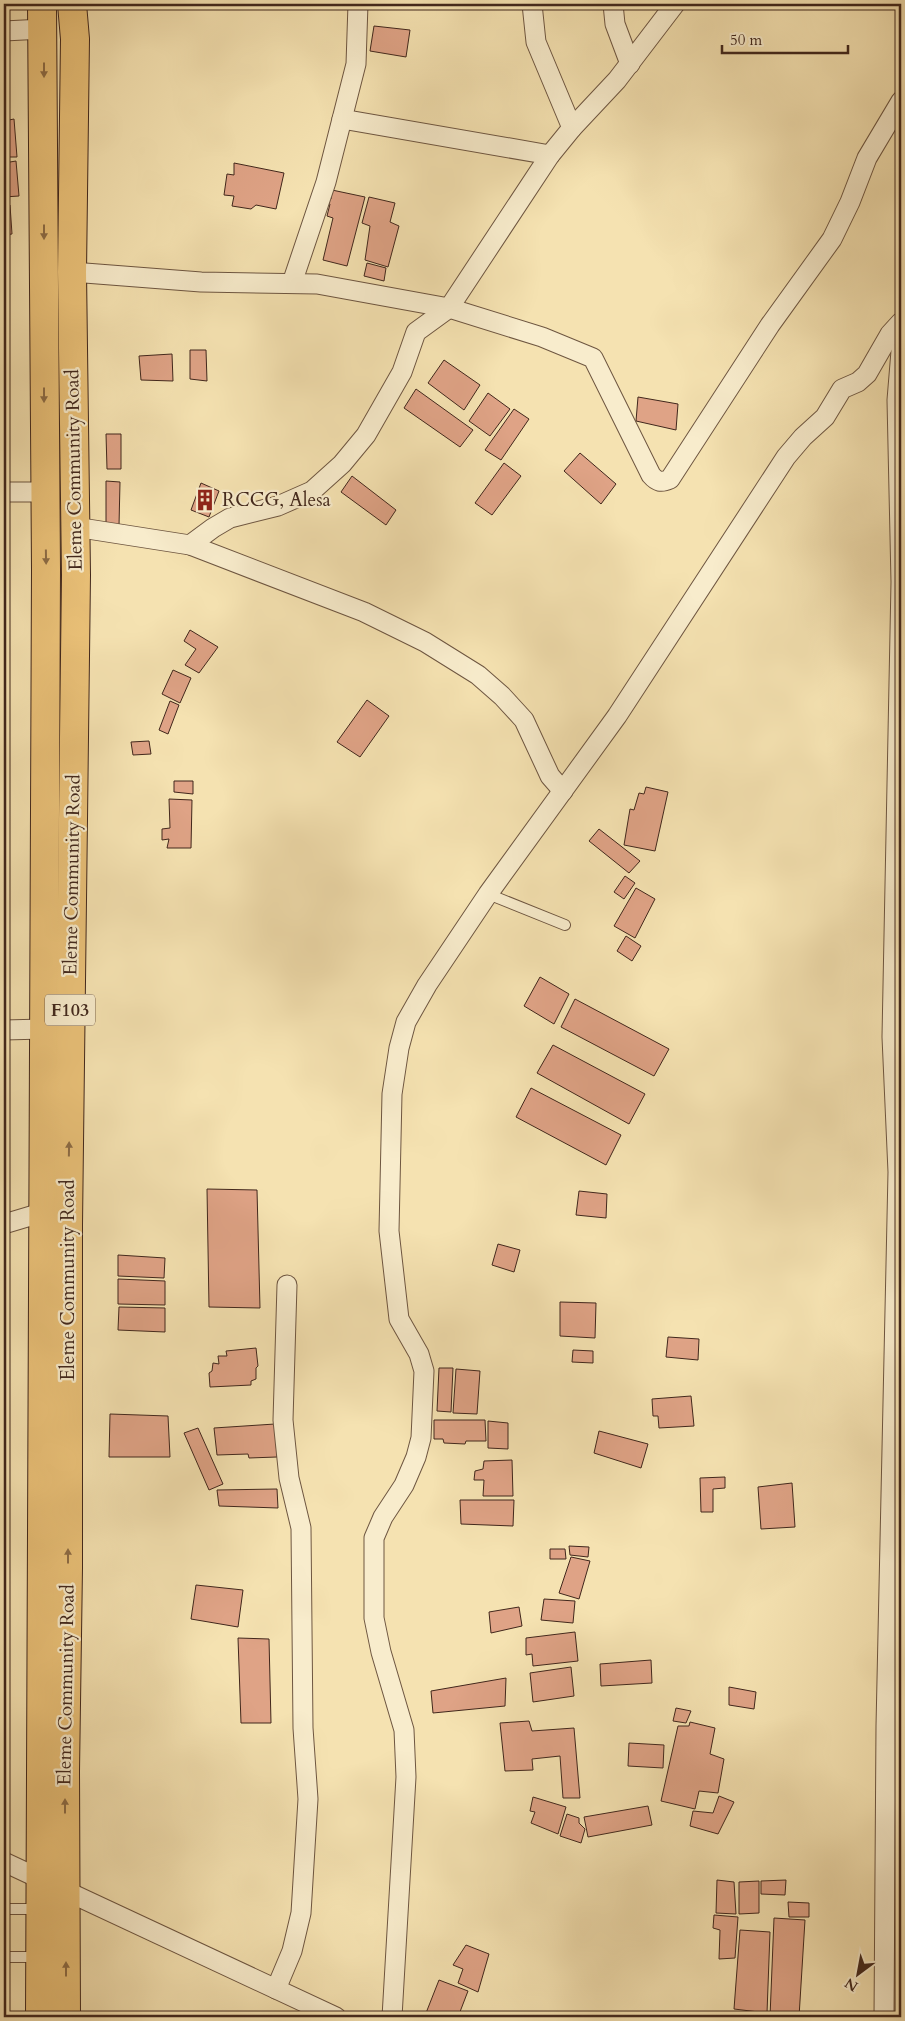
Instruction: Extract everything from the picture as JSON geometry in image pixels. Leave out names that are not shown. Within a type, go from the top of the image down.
[{"type":"main road","name":"Eleme Community Road","points":[[66,2017],[68,1225],[75,527],[72,272],[76,39],[72,4]]},
{"type":"main road","name":"Eleme Community Road","points":[[40,2017],[46,579],[44,492],[43,16]]},
{"type":"street","points":[[292,283],[326,182],[356,64],[358,4]]},
{"type":"street","points":[[532,4],[536,42],[572,128]]},
{"type":"street","points":[[613,4],[615,24],[630,64]]},
{"type":"street","points":[[190,546],[213,528],[230,518],[278,506],[312,491],[342,464],[366,435],[402,372],[416,332],[449,308],[550,155],[630,64],[675,4]]},
{"type":"street","points":[[4,31],[43,16]]},
{"type":"street","points":[[72,272],[201,282],[317,284],[449,308],[542,337],[593,358],[651,475],[656,481],[664,482],[670,479],[770,325],[832,239],[850,202],[867,158],[901,102]]},
{"type":"street","points":[[342,119],[550,155]]},
{"type":"street","points":[[392,2017],[406,1777],[404,1730],[381,1652],[374,1618],[374,1538],[382,1517],[404,1485],[416,1457],[421,1438],[424,1372],[420,1354],[399,1319],[389,1231],[392,1094],[399,1048],[406,1022],[427,986],[488,894],[617,716],[786,457],[802,437],[825,418],[842,389],[858,382],[867,374],[890,334],[901,322]]},
{"type":"street","points":[[884,2017],[893,1866],[885,1770],[900,1172],[892,1037],[901,582],[897,400],[901,350]]},
{"type":"street","points":[[4,492],[44,492]]},
{"type":"street","points":[[75,527],[190,546],[364,612],[425,642],[478,675],[502,696],[524,720],[550,776],[563,790]]},
{"type":"street","points":[[4,1030],[44,1029]]},
{"type":"street","points":[[4,1224],[44,1212]]},
{"type":"street","points":[[276,1989],[292,1951],[301,1913],[308,1799],[303,1728],[302,1528],[289,1478],[283,1420],[287,1286]]},
{"type":"street","points":[[885,1770],[901,1760]]},
{"type":"street","points":[[4,1862],[336,2017]]},
{"type":"lane","points":[[488,894],[565,925]]},
{"type":"lane","points":[[4,1908],[40,1909]]},
{"type":"lane","points":[[4,1957],[40,1957]]},
{"type":"building","points":[[374,26],[410,30],[406,57],[370,51]]},
{"type":"building","points":[[14,119],[17,157],[4,157],[4,121]]},
{"type":"building","points":[[16,161],[19,196],[4,197],[4,163]]},
{"type":"building","points":[[234,163],[284,173],[276,209],[256,205],[251,209],[232,206],[234,196],[224,195],[227,174],[234,175]]},
{"type":"building","points":[[332,190],[365,197],[347,266],[323,260],[333,218],[327,216],[330,204],[327,203],[328,199],[331,199]]},
{"type":"building","points":[[369,197],[395,203],[390,222],[399,226],[388,267],[365,260],[370,226],[362,223]]},
{"type":"building","points":[[10,205],[12,234],[4,235],[4,206]]},
{"type":"building","points":[[367,263],[386,268],[384,281],[364,276]]},
{"type":"building","points":[[190,350],[206,350],[207,381],[190,379]]},
{"type":"building","points":[[172,354],[173,381],[141,380],[139,356]]},
{"type":"building","points":[[444,360],[480,385],[464,410],[428,383]]},
{"type":"building","points":[[416,389],[473,430],[460,447],[404,408]]},
{"type":"building","points":[[488,393],[510,409],[490,436],[469,421]]},
{"type":"building","points":[[638,397],[678,404],[676,430],[636,421]]},
{"type":"building","points":[[514,409],[529,419],[501,460],[485,450]]},
{"type":"building","points":[[106,434],[121,434],[121,469],[107,469]]},
{"type":"building","points":[[580,453],[616,484],[601,504],[564,471]]},
{"type":"building","points":[[504,463],[521,476],[492,515],[475,503]]},
{"type":"building","points":[[352,476],[396,510],[386,525],[341,492]]},
{"type":"building","points":[[106,481],[120,482],[119,526],[106,524]]},
{"type":"building","name":"RCCG, Alesa","points":[[201,483],[219,491],[209,517],[191,510]]},
{"type":"building","points":[[190,630],[218,647],[199,673],[185,665],[196,649],[184,641]]},
{"type":"building","points":[[173,670],[191,678],[180,703],[162,694]]},
{"type":"building","points":[[367,700],[389,716],[360,757],[337,742]]},
{"type":"building","points":[[170,701],[179,705],[168,734],[159,730]]},
{"type":"building","points":[[149,741],[151,754],[133,755],[131,742]]},
{"type":"building","points":[[174,781],[193,781],[193,794],[174,792]]},
{"type":"building","points":[[646,787],[668,792],[655,851],[624,845],[630,809],[634,810],[639,793],[644,794]]},
{"type":"building","points":[[169,799],[192,800],[191,848],[167,848],[169,839],[162,840],[162,829],[170,828]]},
{"type":"building","points":[[599,829],[640,861],[629,873],[589,841]]},
{"type":"building","points":[[625,876],[635,883],[624,899],[614,892]]},
{"type":"building","points":[[636,888],[655,899],[635,938],[614,926]]},
{"type":"building","points":[[626,936],[641,946],[632,961],[617,951]]},
{"type":"building","points":[[540,977],[569,994],[554,1024],[524,1006]]},
{"type":"building","points":[[575,999],[669,1049],[654,1076],[561,1027]]},
{"type":"building","points":[[553,1045],[645,1094],[629,1124],[537,1073]]},
{"type":"building","points":[[531,1088],[621,1135],[606,1165],[516,1117]]},
{"type":"building","points":[[207,1189],[257,1190],[260,1308],[209,1307]]},
{"type":"building","points":[[579,1191],[607,1194],[606,1218],[576,1215]]},
{"type":"building","points":[[498,1244],[520,1250],[514,1272],[492,1265]]},
{"type":"building","points":[[118,1255],[165,1258],[164,1278],[118,1276]]},
{"type":"building","points":[[118,1279],[165,1281],[165,1305],[118,1304]]},
{"type":"building","points":[[560,1302],[596,1303],[595,1338],[560,1336]]},
{"type":"building","points":[[119,1307],[165,1308],[165,1332],[118,1330]]},
{"type":"building","points":[[668,1337],[699,1339],[698,1360],[666,1357]]},
{"type":"building","points":[[256,1348],[258,1366],[256,1368],[256,1379],[251,1381],[251,1385],[210,1387],[209,1373],[212,1371],[213,1363],[219,1364],[218,1356],[227,1356],[226,1351]]},
{"type":"building","points":[[573,1350],[593,1351],[593,1363],[572,1362]]},
{"type":"building","points":[[439,1368],[453,1368],[451,1412],[437,1411]]},
{"type":"building","points":[[456,1369],[480,1371],[477,1414],[453,1413]]},
{"type":"building","points":[[691,1396],[694,1426],[659,1428],[658,1416],[653,1416],[652,1399]]},
{"type":"building","points":[[110,1414],[168,1416],[170,1457],[109,1457]]},
{"type":"building","points":[[434,1420],[485,1420],[486,1441],[466,1441],[465,1444],[444,1443],[443,1439],[434,1439]]},
{"type":"building","points":[[488,1421],[508,1423],[508,1449],[488,1448]]},
{"type":"building","points":[[275,1424],[277,1457],[249,1458],[248,1454],[217,1455],[214,1428]]},
{"type":"building","points":[[198,1428],[223,1484],[209,1490],[184,1433]]},
{"type":"building","points":[[599,1431],[648,1444],[641,1468],[594,1453]]},
{"type":"building","points":[[512,1460],[513,1496],[483,1496],[484,1480],[474,1480],[475,1471],[483,1469],[484,1461]]},
{"type":"building","points":[[725,1477],[725,1488],[713,1489],[713,1512],[701,1512],[700,1478]]},
{"type":"building","points":[[792,1483],[795,1527],[761,1529],[758,1487]]},
{"type":"building","points":[[277,1489],[278,1508],[219,1506],[217,1490]]},
{"type":"building","points":[[460,1500],[514,1500],[513,1526],[461,1524]]},
{"type":"building","points":[[569,1546],[589,1547],[588,1557],[570,1555]]},
{"type":"building","points":[[550,1549],[565,1549],[566,1559],[550,1559]]},
{"type":"building","points":[[571,1557],[590,1561],[579,1599],[559,1593]]},
{"type":"building","points":[[196,1585],[243,1590],[238,1627],[191,1619]]},
{"type":"building","points":[[544,1599],[575,1601],[573,1623],[541,1620]]},
{"type":"building","points":[[519,1607],[522,1626],[491,1633],[489,1612]]},
{"type":"building","points":[[575,1632],[578,1661],[533,1666],[532,1654],[526,1655],[526,1638]]},
{"type":"building","points":[[238,1638],[269,1639],[271,1723],[241,1723]]},
{"type":"building","points":[[651,1660],[652,1683],[601,1686],[600,1664]]},
{"type":"building","points":[[571,1667],[574,1696],[533,1702],[530,1673]]},
{"type":"building","points":[[506,1678],[505,1706],[433,1713],[431,1691]]},
{"type":"building","points":[[729,1687],[756,1692],[754,1709],[729,1705]]},
{"type":"building","points":[[676,1708],[691,1711],[686,1723],[673,1721]]},
{"type":"building","points":[[529,1721],[532,1731],[574,1728],[580,1798],[563,1798],[560,1756],[532,1759],[533,1770],[505,1771],[500,1723]]},
{"type":"building","points":[[690,1722],[715,1728],[710,1754],[724,1759],[718,1793],[699,1791],[695,1809],[661,1801],[678,1726],[689,1726]]},
{"type":"building","points":[[629,1743],[664,1745],[663,1768],[628,1766]]},
{"type":"building","points":[[719,1796],[734,1802],[718,1834],[690,1826],[693,1811],[713,1813]]},
{"type":"building","points":[[533,1797],[566,1807],[558,1834],[531,1823],[535,1812],[530,1811]]},
{"type":"building","points":[[648,1806],[652,1825],[588,1837],[584,1817]]},
{"type":"building","points":[[567,1814],[579,1818],[579,1823],[585,1829],[581,1843],[560,1836]]},
{"type":"building","points":[[717,1880],[734,1882],[736,1914],[716,1913]]},
{"type":"building","points":[[786,1880],[785,1895],[761,1894],[761,1881]]},
{"type":"building","points":[[759,1881],[759,1913],[739,1914],[739,1882]]},
{"type":"building","points":[[788,1902],[809,1903],[809,1917],[789,1917]]},
{"type":"building","points":[[714,1915],[738,1917],[735,1958],[719,1959],[720,1930],[713,1928]]},
{"type":"building","points":[[774,1918],[805,1920],[799,2017],[770,2017]]},
{"type":"building","points":[[740,1930],[770,1932],[767,2013],[734,2009]]},
{"type":"building","points":[[466,1945],[489,1954],[478,1992],[458,1983],[463,1969],[453,1965]]},
{"type":"building","points":[[439,1980],[468,1991],[458,2017],[435,2017],[426,2013]]},
{"type":"place","name":"RCCG, Alesa","points":[[205,500]]}]
